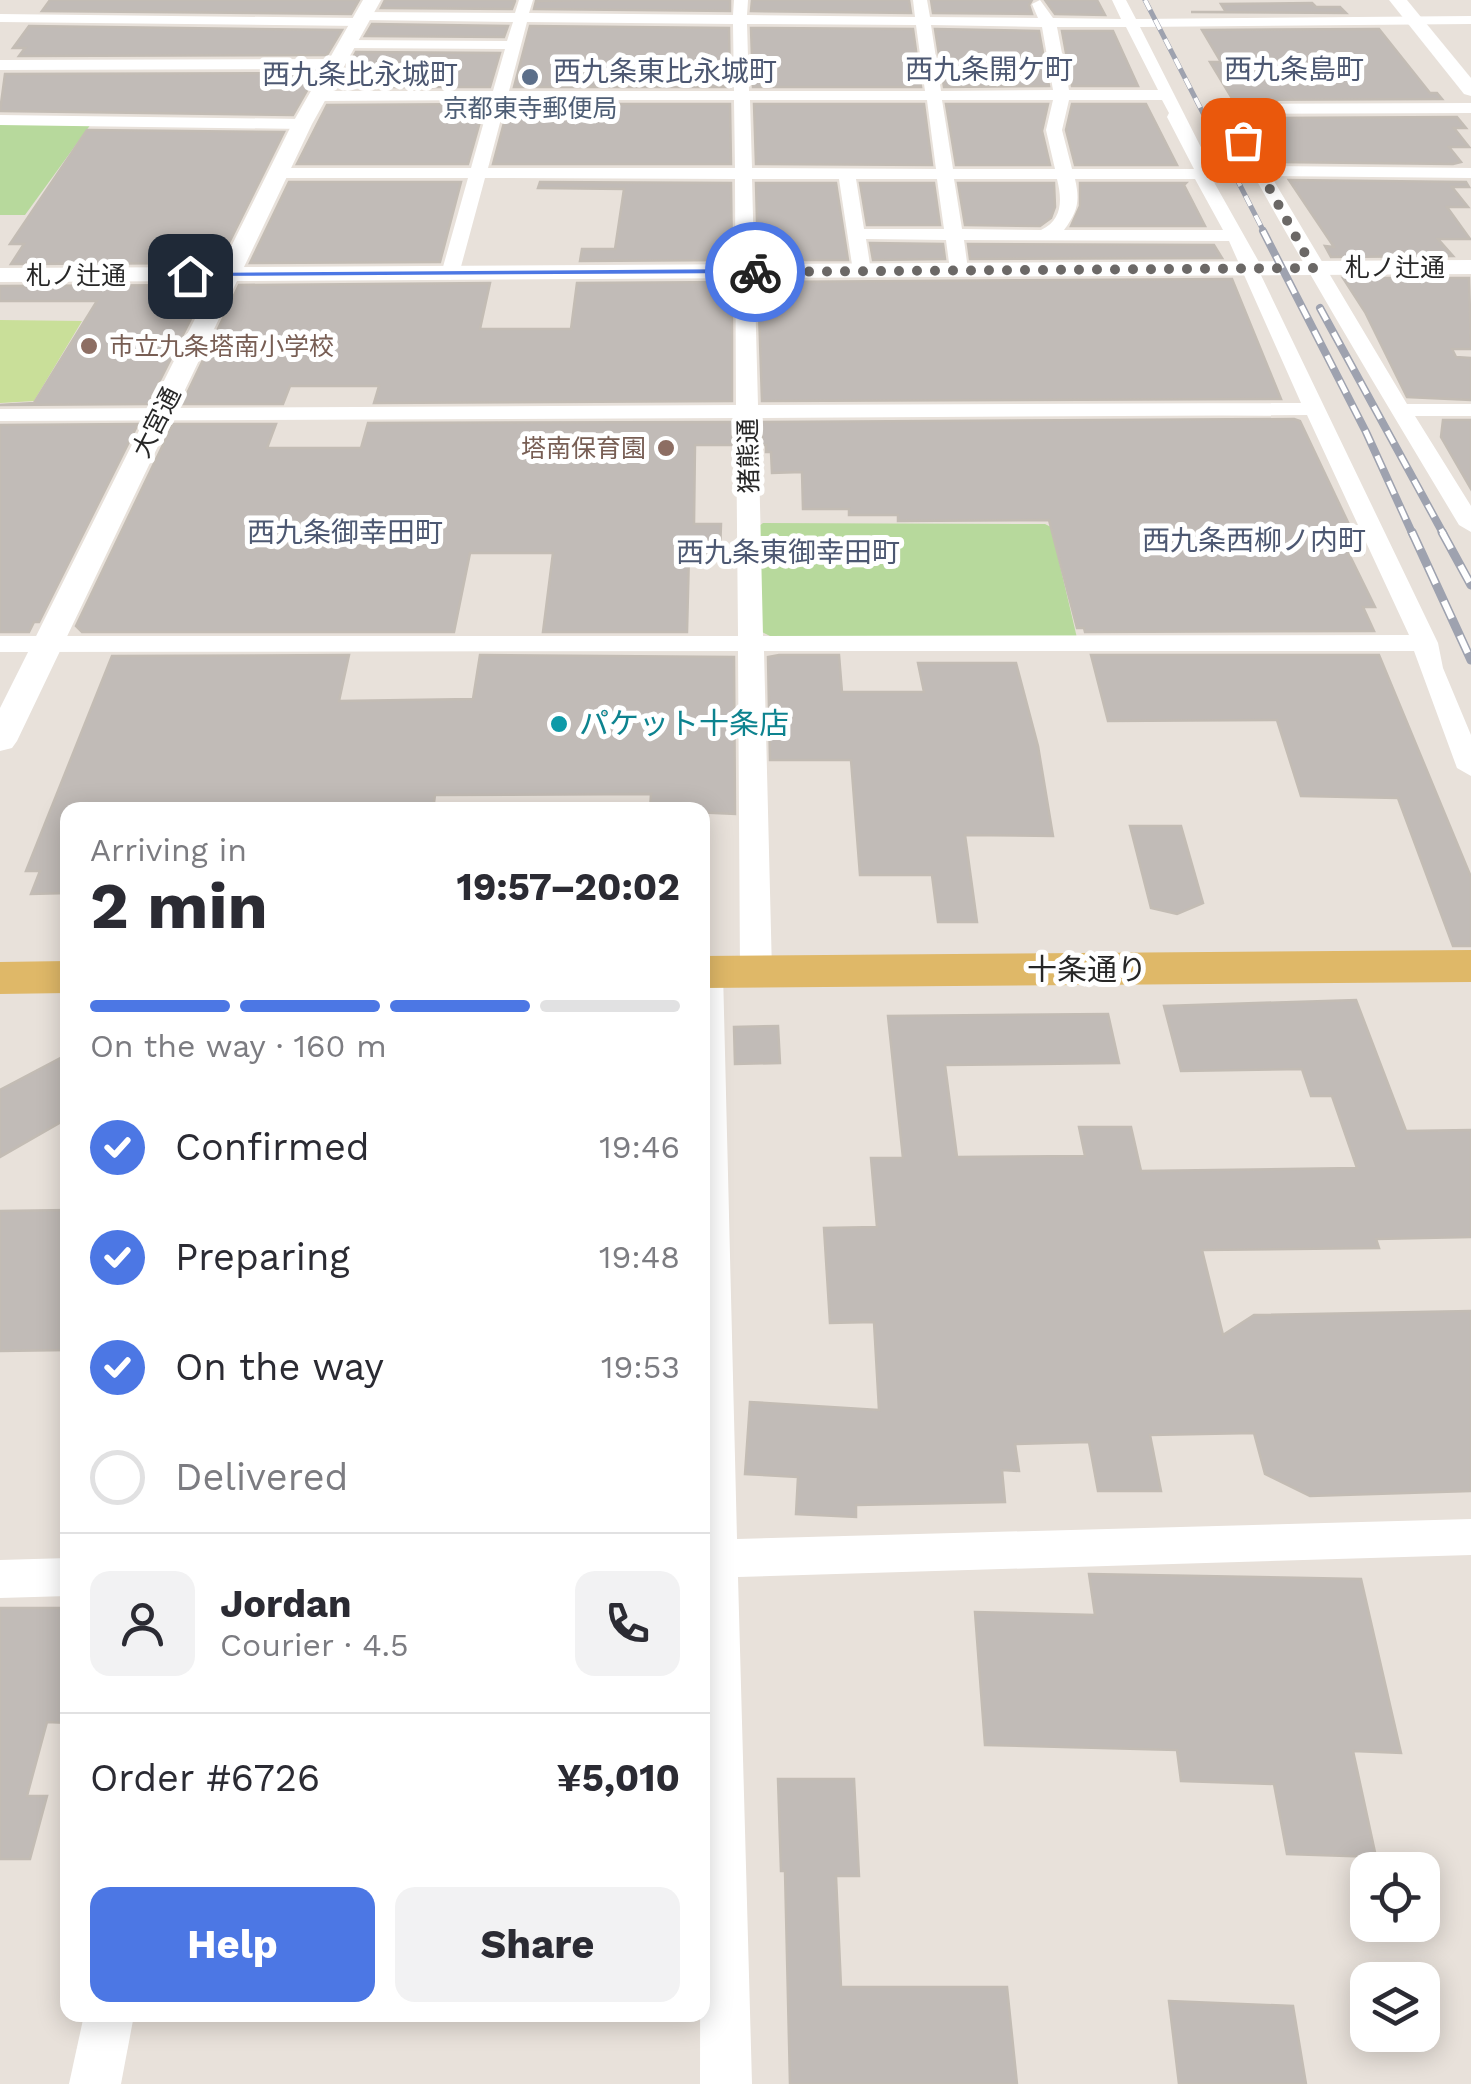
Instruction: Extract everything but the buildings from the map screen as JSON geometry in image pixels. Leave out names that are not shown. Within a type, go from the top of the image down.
[{"type":"main road","name":"十条通り","points":[[710,972],[1471,966]]},
{"type":"main road","points":[[0,978],[60,978]]},
{"type":"street","points":[[12,34],[39,0]]},
{"type":"street","points":[[176,20],[195,0]]},
{"type":"street","name":"猪熊通","points":[[742,0],[738,58],[742,94],[756,972]]},
{"type":"street","points":[[920,0],[935,95],[929,116],[946,175],[959,270]]},
{"type":"street","points":[[1038,0],[1062,95],[1054,130],[1071,199],[1068,212],[1055,230],[1043,235]]},
{"type":"street","points":[[1119,0],[1177,113],[1175,118],[1204,171],[1201,174]]},
{"type":"street","points":[[1398,0],[1466,89]]},
{"type":"street","points":[[1420,0],[1471,58]]},
{"type":"street","points":[[1175,7],[1181,23]]},
{"type":"street","points":[[450,274],[524,9]]},
{"type":"street","points":[[0,66],[524,9],[742,18],[1131,23],[1471,20]]},
{"type":"street","points":[[0,18],[176,20],[355,29],[513,45]]},
{"type":"street","name":"大宮通","points":[[0,741],[302,124],[355,29]]},
{"type":"street","points":[[317,96],[1167,95]]},
{"type":"street","points":[[1471,108],[1225,109],[1313,268],[1471,525]]},
{"type":"street","points":[[1147,114],[1177,113]]},
{"type":"street","points":[[1038,116],[1076,115]]},
{"type":"street","points":[[929,116],[958,116]]},
{"type":"street","points":[[0,120],[302,124]]},
{"type":"street","points":[[1261,171],[1471,173]]},
{"type":"street","points":[[281,173],[1201,174]]},
{"type":"street","points":[[1201,174],[1250,262],[1318,409],[1424,643],[1430,668],[1471,768]]},
{"type":"street","points":[[847,175],[862,272]]},
{"type":"street","points":[[857,234],[1236,236]]},
{"type":"street","name":"札ノ辻通","points":[[0,275],[1471,266]]},
{"type":"street","points":[[0,415],[1318,409]]},
{"type":"street","points":[[1400,410],[1471,410]]},
{"type":"street","points":[[0,644],[1424,643]]},
{"type":"street","points":[[726,2084],[710,1559],[1471,1537]]},
{"type":"street","points":[[0,1580],[60,1578]]},
{"type":"street","points":[[95,2084],[108,2022]]},
{"type":"green space","points":[[0,123],[91,124],[25,215],[0,215]]},
{"type":"green space","points":[[0,320],[82,321],[34,401],[0,403]]},
{"type":"green space","points":[[1045,524],[1051,527],[1077,638],[776,639],[762,632],[759,526]]},
{"type":"railway","points":[[1145,0],[1265,234]]},
{"type":"railway","points":[[1263,231],[1366,432],[1413,535]]},
{"type":"railway","points":[[1320,308],[1444,535]]},
{"type":"railway","points":[[1412,532],[1471,660]]},
{"type":"railway","points":[[1442,532],[1471,585]]},
{"type":"way so far","points":[[755,272],[1313,268],[1243,140]]},
{"type":"place","name":"京都東寺郵便局","points":[[530,77]]},
{"type":"place","name":"市立九条塔南小学校","points":[[89,346]]},
{"type":"place","name":"塔南保育園","points":[[666,448]]},
{"type":"place","name":"パケット十条店","points":[[559,724]]},
{"type":"district","name":"西九条開ケ町","points":[[989,69]]},
{"type":"district","name":"西九条島町","points":[[1294,69]]},
{"type":"district","name":"西九条東比永城町","points":[[665,71]]},
{"type":"district","name":"西九条比永城町","points":[[360,74]]},
{"type":"district","name":"西九条御幸田町","points":[[345,532]]},
{"type":"district","name":"西九条西柳ノ内町","points":[[1254,540]]},
{"type":"district","name":"西九条東御幸田町","points":[[788,552]]},
{"type":"route","points":[[190,276],[755,272]]}]
